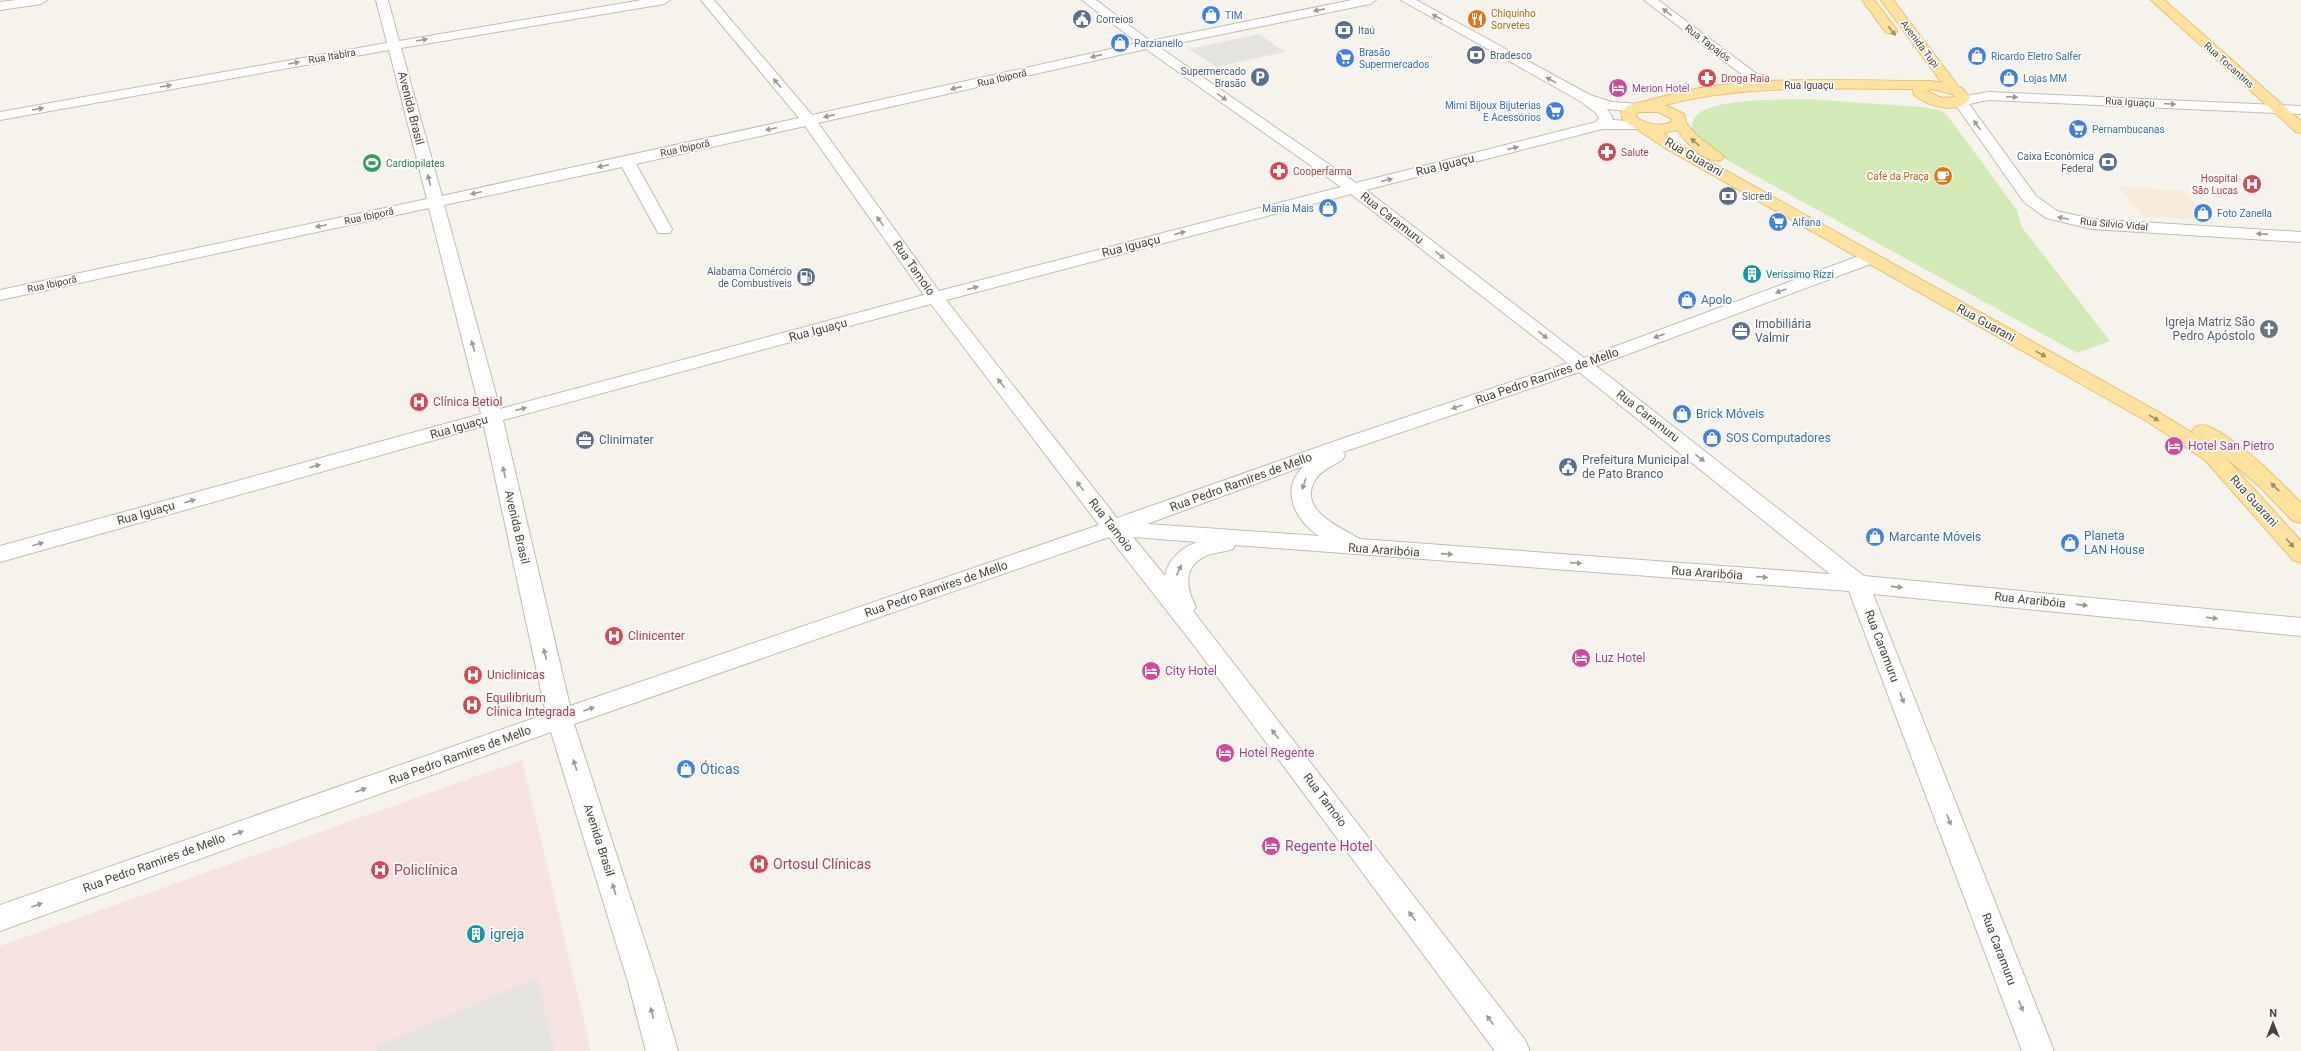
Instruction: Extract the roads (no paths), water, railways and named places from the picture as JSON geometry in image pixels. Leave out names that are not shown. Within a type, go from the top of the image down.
[{"type":"main road","name":"Avenida Tupi","points":[[1868,0],[1900,42]]},
{"type":"main road","name":"Avenida Tupi","points":[[1886,0],[1957,95]]},
{"type":"main road","name":"Rua Tocantins","points":[[2157,0],[2301,129]]},
{"type":"main road","name":"Avenida Tupi","points":[[1924,73],[1932,85]]},
{"type":"main road","name":"Rua Iguaçu","points":[[1639,108],[1703,93],[1766,86],[1932,85],[1957,95]]},
{"type":"main road","points":[[1932,85],[1922,87],[1919,92],[1935,101]]},
{"type":"main road","name":"Rua Iguaçu","points":[[1680,122],[1696,108],[1754,94],[1793,92],[1901,94],[1935,101],[1957,95]]},
{"type":"main road","name":"Rua Guarani","points":[[2301,516],[2274,486],[2217,440],[2152,401],[1739,172],[1702,147],[1680,122],[1679,117],[1667,110],[1639,108],[1628,112],[1628,116],[1635,124],[1643,126],[1670,145],[2155,418],[2212,455],[2301,555]]},
{"type":"main road","points":[[1643,126],[1668,129],[1680,122]]},
{"type":"street","points":[[4,7],[41,0]]},
{"type":"street","name":"Avenida Brasil","points":[[382,0],[396,45],[435,202],[492,417],[560,719],[641,975],[662,1051]]},
{"type":"street","name":"Rua Itabira","points":[[0,116],[396,45],[664,0]]},
{"type":"street","name":"Rua Tamoio","points":[[707,0],[809,121],[936,298],[1113,528],[1206,642],[1514,1051]]},
{"type":"street","name":"Rua Caramuru","points":[[1088,0],[1148,45],[1353,188],[1582,365],[1858,584],[2038,1051]]},
{"type":"street","name":"Rua Ibiporã","points":[[0,295],[627,161],[1148,45],[1370,0]]},
{"type":"street","points":[[1407,0],[1585,98],[1605,114],[1606,118],[1602,125]]},
{"type":"street","name":"Rua Tapajós","points":[[1650,0],[1766,86]]},
{"type":"street","name":"Rua Iguaçu","points":[[1957,95],[2301,110]]},
{"type":"street","name":"Rua Silvio Vidal","points":[[1957,95],[2030,199],[2042,211],[2057,217],[2092,224],[2301,237]]},
{"type":"street","points":[[1585,98],[1611,106],[1639,108]]},
{"type":"street","name":"Rua Iguaçu","points":[[0,554],[492,417],[1353,188],[1602,125],[1627,124],[1643,126]]},
{"type":"street","points":[[627,161],[664,229]]},
{"type":"street","name":"Rua Pedro Ramires de Mello","points":[[0,918],[560,719],[1113,528],[1354,441],[1582,365],[1870,258]]},
{"type":"street","points":[[1354,441],[1320,465],[1304,480],[1300,497],[1310,517],[1329,533],[1366,548]]},
{"type":"street","name":"Rua Araribóia","points":[[1113,528],[1858,584],[2301,627]]},
{"type":"street","points":[[1206,642],[1176,596],[1176,573],[1188,555],[1202,547],[1220,544],[1298,543]]},
{"type":"place","name":"TIM","points":[[1211,15]]},
{"type":"place","name":"Correios","points":[[1082,19]]},
{"type":"place","name":"Chiquinho Sorvetes","points":[[1477,19]]},
{"type":"place","name":"Itaú","points":[[1344,30]]},
{"type":"place","name":"Parzianello","points":[[1120,43]]},
{"type":"place","name":"Bradesco","points":[[1476,55]]},
{"type":"place","name":"Ricardo Eletro Salfer","points":[[1977,56]]},
{"type":"place","name":"Brasão Supermercados","points":[[1345,58]]},
{"type":"place","name":"Supermercado Brasão","points":[[1260,77]]},
{"type":"place","name":"Droga Raia","points":[[1707,78]]},
{"type":"place","name":"Lojas MM","points":[[2009,78]]},
{"type":"place","name":"Merion Hotel","points":[[1618,88]]},
{"type":"place","name":"Mimi Bijoux Bijuterias E Acessórios","points":[[1555,111]]},
{"type":"place","name":"Pernambucanas","points":[[2078,129]]},
{"type":"place","name":"Salute","points":[[1607,152]]},
{"type":"place","name":"Caixa Econômica Federal","points":[[2108,162]]},
{"type":"place","name":"Cardiopilates","points":[[372,163]]},
{"type":"place","name":"Cooperfarma","points":[[1279,171]]},
{"type":"place","name":"Café da Praça","points":[[1943,176]]},
{"type":"place","name":"Hospital São Lucas","points":[[2252,184]]},
{"type":"place","name":"Sicredi","points":[[1728,196]]},
{"type":"place","name":"Mania Mais","points":[[1328,208]]},
{"type":"place","name":"Foto Zanella","points":[[2203,213]]},
{"type":"place","name":"Alfana","points":[[1778,222]]},
{"type":"place","name":"Veríssimo Rizzi","points":[[1752,274]]},
{"type":"place","name":"Alabama Comércio de Combustíveis","points":[[806,277]]},
{"type":"place","name":"Apolo","points":[[1687,300]]},
{"type":"place","name":"Igreja Matriz São Pedro Apóstolo","points":[[2269,329]]},
{"type":"place","name":"Imobiliária Valmir","points":[[1741,331]]},
{"type":"place","name":"Clínica Betiol","points":[[419,402]]},
{"type":"place","name":"Brick Móveis","points":[[1682,414]]},
{"type":"place","name":"SOS Computadores","points":[[1712,438]]},
{"type":"place","name":"Clinimater","points":[[585,440]]},
{"type":"place","name":"Hotel San Pietro","points":[[2174,446]]},
{"type":"place","name":"Prefeitura Municipal de Pato Branco","points":[[1568,467]]},
{"type":"place","name":"Marcante Móveis","points":[[1875,537]]},
{"type":"place","name":"Planeta LAN House","points":[[2070,543]]},
{"type":"place","name":"Clinicenter","points":[[614,636]]},
{"type":"place","name":"Luz Hotel","points":[[1581,658]]},
{"type":"place","name":"City Hotel","points":[[1151,671]]},
{"type":"place","name":"Uniclinicas","points":[[473,675]]},
{"type":"place","name":"Equilibrium Clínica Integrada","points":[[472,705]]},
{"type":"place","name":"Hotel Regente","points":[[1225,753]]},
{"type":"place","name":"Óticas","points":[[686,769]]},
{"type":"place","name":"Regente Hotel","points":[[1271,846]]},
{"type":"place","name":"Ortosul Clínicas","points":[[759,864]]},
{"type":"place","name":"Policlínica","points":[[380,870]]},
{"type":"place","name":"igreja","points":[[476,934]]}]
